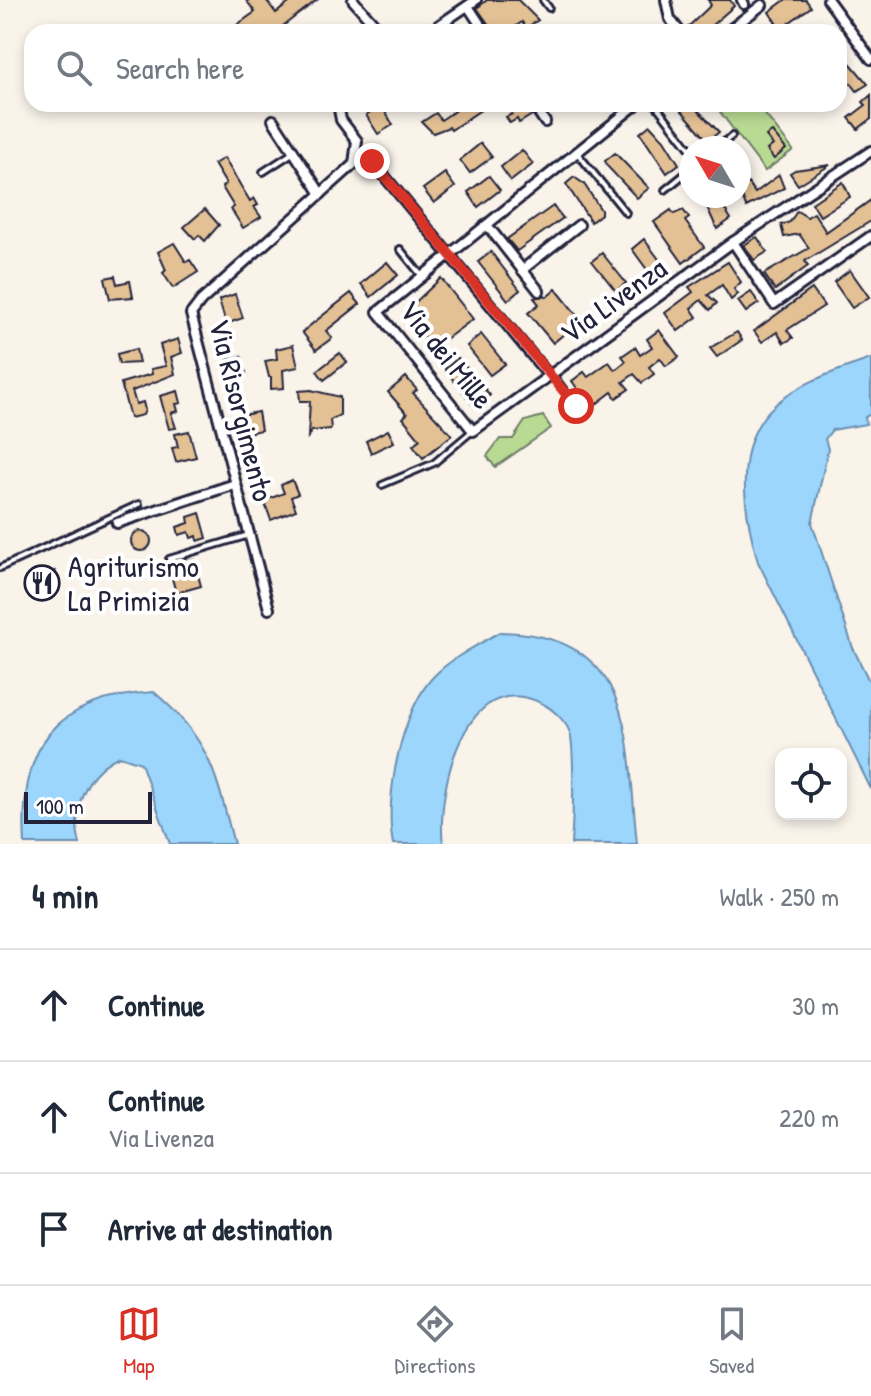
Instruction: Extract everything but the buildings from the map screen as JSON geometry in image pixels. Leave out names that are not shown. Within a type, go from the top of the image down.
[{"type":"street","points":[[353,0],[374,24]]},
{"type":"street","points":[[443,24],[476,0]]},
{"type":"street","points":[[666,0],[674,24]]},
{"type":"street","points":[[833,2],[871,59]]},
{"type":"street","points":[[737,24],[762,5]]},
{"type":"street","points":[[468,6],[480,24]]},
{"type":"street","points":[[340,112],[341,120],[357,141],[357,153]]},
{"type":"street","points":[[538,112],[545,122]]},
{"type":"street","name":"Via dei Mille","points":[[551,375],[473,431],[378,312],[627,112]]},
{"type":"street","points":[[273,120],[321,194]]},
{"type":"street","name":"Via Livenza","points":[[357,153],[372,161],[551,375],[733,242],[871,151]]},
{"type":"street","name":"Via Risorgimento","points":[[269,609],[191,314],[201,301],[354,164],[357,153]]},
{"type":"street","name":"Via Livenza","points":[[487,225],[539,291]]},
{"type":"street","points":[[522,270],[579,225]]},
{"type":"street","points":[[733,242],[774,304],[871,236]]},
{"type":"street","points":[[117,523],[235,484]]},
{"type":"lane","points":[[543,0],[549,8]]},
{"type":"lane","points":[[661,112],[680,136]]},
{"type":"lane","points":[[263,172],[294,152]]},
{"type":"lane","name":"Via Livenza","points":[[577,152],[626,213]]},
{"type":"lane","points":[[665,190],[679,179]]},
{"type":"lane","points":[[400,249],[422,277]]},
{"type":"lane","points":[[551,375],[576,406]]},
{"type":"lane","points":[[382,485],[434,463],[473,431]]},
{"type":"lane","points":[[0,568],[139,504]]},
{"type":"lane","points":[[169,559],[249,535]]},
{"type":"green space","points":[[720,112],[763,112],[793,150],[765,171],[751,153],[751,136],[738,136]]},
{"type":"green space","points":[[543,416],[551,428],[495,467],[487,456],[500,439],[513,439],[525,421]]},
{"type":"water","points":[[871,359],[871,414],[865,417],[866,424],[832,430],[825,439],[828,449],[812,523],[853,648],[871,685],[871,789],[758,562],[749,522],[745,479],[752,438],[776,404],[809,383]]},
{"type":"water","points":[[500,632],[545,638],[578,651],[601,672],[616,699],[625,731],[637,844],[571,844],[573,771],[570,733],[550,708],[515,696],[493,702],[475,717],[461,740],[445,794],[443,844],[393,844],[393,779],[414,707],[437,673]]},
{"type":"water","points":[[154,692],[188,726],[209,760],[234,844],[170,844],[141,763],[120,756],[98,771],[84,792],[77,817],[80,844],[25,844],[28,780],[37,754],[49,734],[67,717],[90,704],[119,696]]},
{"type":"place","name":"Agriturismo La Primizia","points":[[42,583]]},
{"type":"route","points":[[372,161],[576,406]]}]
